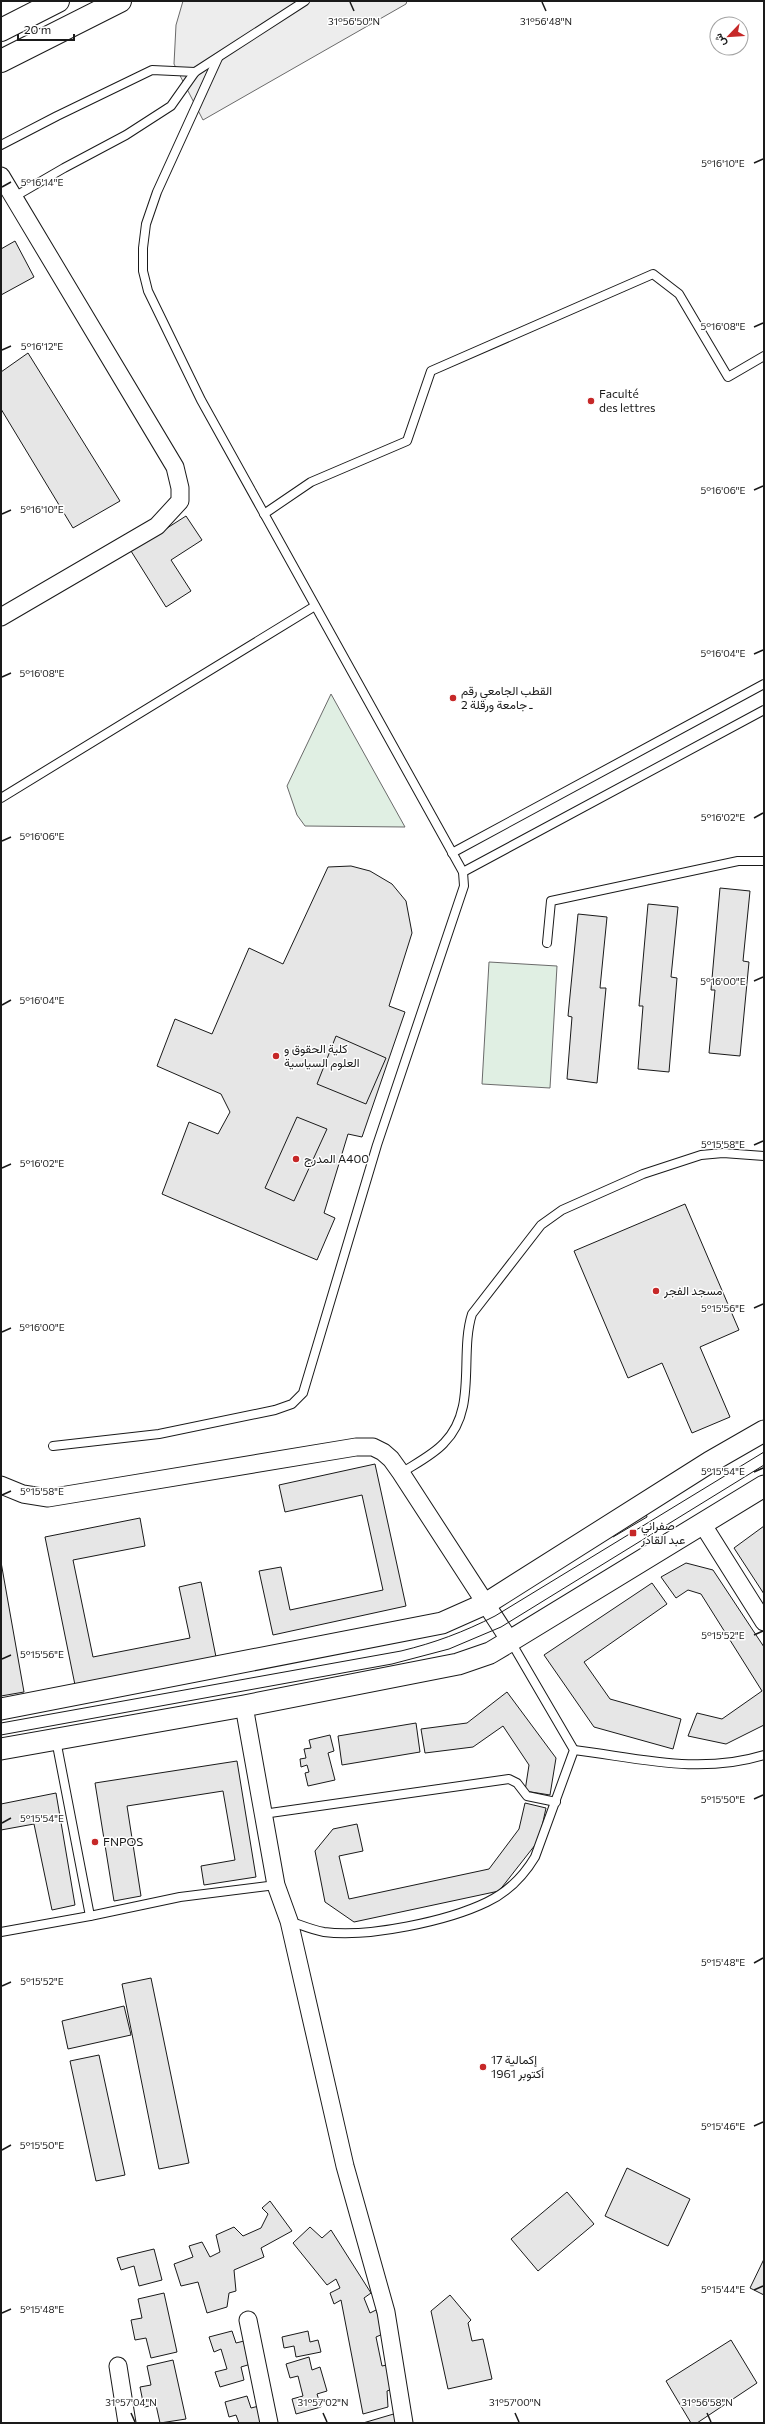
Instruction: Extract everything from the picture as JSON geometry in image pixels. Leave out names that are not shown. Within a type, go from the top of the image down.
[{"type":"highway","points":[[1,30],[58,1]]},
{"type":"highway","points":[[1,61],[120,1]]},
{"type":"street","points":[[1,176],[175,467],[180,488],[180,501],[157,526],[1,617]]},
{"type":"street","points":[[1,1709],[442,1623],[486,1603],[710,1462],[764,1431]]},
{"type":"street","points":[[1,1485],[23,1494],[48,1498],[356,1447],[373,1448],[383,1452],[391,1459],[401,1473],[510,1641]]},
{"type":"street","points":[[1,1749],[244,1706],[458,1664],[490,1653],[764,1486]]},
{"type":"street","points":[[703,1524],[764,1622]]},
{"type":"street","points":[[244,1706],[276,1885],[289,1922],[345,2166],[386,2312],[404,2423]]},
{"type":"street","points":[[248,2320],[269,2423]]},
{"type":"street","points":[[118,2366],[127,2423]]},
{"type":"lane","points":[[14,197],[126,135],[171,106],[195,72],[305,1]]},
{"type":"lane","points":[[54,1446],[159,1434],[275,1410],[292,1404],[303,1393],[378,1145],[464,886],[463,872],[202,400],[148,291],[143,271],[143,248],[146,224],[157,192],[218,58]]},
{"type":"lane","points":[[1,145],[152,70],[195,72]]},
{"type":"lane","points":[[264,514],[311,482],[407,441],[431,371],[653,274],[680,294],[728,377],[764,356]]},
{"type":"lane","points":[[1,798],[315,606]]},
{"type":"lane","points":[[452,853],[764,684]]},
{"type":"lane","points":[[463,872],[764,710]]},
{"type":"lane","points":[[547,943],[551,901],[738,861],[764,861]]},
{"type":"lane","points":[[401,1473],[444,1444],[452,1433],[461,1417],[464,1399],[468,1332],[472,1314],[541,1226],[562,1210],[643,1174],[701,1154],[723,1153],[764,1156]]},
{"type":"lane","points":[[289,1922],[325,1932],[386,1929],[454,1914],[488,1901],[518,1880],[528,1868],[556,1802],[574,1750],[510,1641]]},
{"type":"lane","points":[[56,1739],[90,1916]]},
{"type":"lane","points":[[574,1750],[684,1765],[723,1764],[764,1755]]},
{"type":"lane","points":[[263,1814],[509,1779],[517,1783],[526,1796],[556,1802]]},
{"type":"lane","points":[[1,1932],[90,1916],[180,1897],[276,1885]]},
{"type":"green space","points":[[331,694],[405,827],[305,826],[297,815],[287,786]]},
{"type":"green space","points":[[489,962],[557,966],[550,1088],[482,1084]]},
{"type":"shaded area","points":[[183,1],[407,1],[406,4],[203,120],[174,64],[176,25]]},
{"type":"building","points":[[15,241],[34,277],[1,295],[1,249]]},
{"type":"building","points":[[28,353],[120,501],[73,528],[1,409],[1,372]]},
{"type":"building","points":[[186,516],[202,540],[171,560],[191,591],[166,607],[131,551]]},
{"type":"building","name":"كلية الحقوق و العلوم السياسية","points":[[351,866],[370,871],[392,884],[406,901],[412,933],[389,1006],[405,1012],[362,1137],[348,1134],[324,1213],[335,1218],[317,1260],[162,1194],[189,1122],[218,1134],[230,1112],[221,1094],[157,1066],[175,1019],[212,1034],[249,948],[283,964],[328,867]]},
{"type":"building","points":[[720,888],[750,891],[743,961],[749,962],[740,1056],[709,1053],[715,990],[711,990]]},
{"type":"building","points":[[648,904],[678,907],[671,977],[677,978],[669,1072],[638,1069],[643,1006],[639,1006]]},
{"type":"building","points":[[578,914],[607,917],[600,988],[606,988],[597,1083],[567,1079],[572,1017],[568,1016]]},
{"type":"building","points":[[336,1036],[386,1058],[366,1104],[317,1084]]},
{"type":"building","name":"المدرج A400","points":[[297,1117],[327,1129],[294,1201],[265,1188]]},
{"type":"building","name":"مسجد الفجر","points":[[685,1204],[739,1330],[700,1347],[730,1417],[692,1433],[662,1363],[628,1378],[574,1251]]},
{"type":"building","points":[[375,1464],[406,1606],[273,1635],[259,1571],[281,1567],[290,1610],[383,1590],[362,1495],[285,1512],[279,1485]]},
{"type":"building","points":[[646,1513],[647,1517],[613,1537],[611,1535]]},
{"type":"building","points":[[140,1518],[145,1546],[73,1560],[93,1657],[190,1638],[179,1587],[201,1582],[216,1657],[75,1685],[45,1537]]},
{"type":"building","points":[[764,1526],[764,1594],[734,1548]]},
{"type":"building","points":[[1,1562],[24,1692],[1,1696]]},
{"type":"building","points":[[686,1563],[713,1570],[764,1647],[764,1725],[726,1744],[688,1736],[697,1713],[722,1719],[762,1691],[701,1594],[688,1590],[676,1598],[661,1577]]},
{"type":"building","points":[[652,1583],[667,1604],[584,1662],[610,1699],[681,1719],[673,1749],[594,1727],[544,1655]]},
{"type":"building","points":[[507,1692],[556,1758],[550,1795],[525,1791],[529,1765],[503,1726],[473,1747],[425,1753],[421,1729],[467,1723]]},
{"type":"building","points":[[416,1723],[420,1752],[342,1765],[338,1736]]},
{"type":"building","points":[[330,1735],[334,1751],[328,1753],[335,1780],[308,1786],[305,1773],[309,1772],[307,1765],[301,1767],[300,1759],[306,1758],[304,1749],[311,1748],[309,1740]]},
{"type":"building","points":[[237,1761],[256,1877],[204,1885],[201,1866],[235,1860],[223,1791],[127,1806],[141,1896],[114,1901],[95,1783]]},
{"type":"building","points":[[56,1793],[75,1905],[52,1910],[34,1824],[1,1830],[1,1804]]},
{"type":"building","points":[[525,1803],[546,1808],[539,1840],[499,1891],[354,1922],[325,1902],[315,1851],[333,1829],[357,1824],[363,1851],[339,1856],[349,1899],[489,1869],[519,1829]]},
{"type":"building","points":[[151,1978],[189,2163],[159,2169],[122,1984]]},
{"type":"building","points":[[124,2006],[131,2035],[68,2049],[62,2021]]},
{"type":"building","points":[[99,2055],[125,2175],[96,2181],[70,2061]]},
{"type":"building","points":[[627,2168],[690,2199],[668,2246],[605,2216]]},
{"type":"building","points":[[567,2192],[594,2224],[538,2271],[511,2239]]},
{"type":"building","points":[[270,2201],[292,2231],[261,2248],[264,2257],[234,2270],[236,2291],[229,2293],[227,2307],[207,2313],[198,2282],[181,2286],[174,2264],[193,2257],[189,2246],[202,2242],[210,2257],[220,2252],[216,2235],[234,2227],[243,2236],[261,2228],[268,2214],[262,2208]]},
{"type":"building","points":[[310,2227],[322,2238],[331,2230],[371,2293],[364,2298],[370,2313],[376,2310],[385,2333],[376,2337],[382,2366],[391,2364],[395,2388],[387,2391],[388,2407],[363,2414],[341,2300],[334,2304],[330,2293],[340,2288],[336,2279],[327,2285],[293,2243]]},
{"type":"building","points":[[154,2249],[162,2280],[139,2286],[134,2266],[121,2270],[117,2258]]},
{"type":"building","points":[[764,2259],[764,2295],[750,2288]]},
{"type":"building","points":[[164,2293],[177,2352],[151,2358],[146,2338],[135,2340],[131,2320],[142,2318],[138,2299]]},
{"type":"building","points":[[450,2295],[471,2320],[468,2323],[472,2341],[483,2339],[492,2379],[448,2389],[431,2311]]},
{"type":"building","points":[[232,2331],[236,2343],[244,2341],[251,2364],[241,2367],[244,2380],[220,2387],[215,2372],[227,2369],[221,2349],[214,2352],[209,2337]]},
{"type":"building","points":[[308,2331],[310,2342],[318,2340],[321,2352],[296,2357],[294,2346],[284,2348],[282,2337]]},
{"type":"building","points":[[731,2340],[757,2383],[697,2423],[691,2423],[666,2381]]},
{"type":"building","points":[[309,2357],[312,2370],[320,2367],[327,2391],[317,2394],[321,2407],[296,2414],[292,2399],[303,2396],[298,2376],[290,2378],[286,2364]]},
{"type":"building","points":[[173,2360],[186,2419],[160,2423],[156,2405],[144,2407],[140,2387],[151,2385],[147,2366]]},
{"type":"building","points":[[247,2396],[251,2408],[259,2406],[264,2423],[239,2423],[236,2415],[229,2417],[225,2402]]},
{"type":"building","points":[[397,2413],[400,2423],[363,2423]]},
{"type":"tram line","points":[[1,1723],[401,1651],[449,1636],[495,1616],[764,1452]]},
{"type":"tram line","points":[[1,1735],[392,1664],[449,1649],[501,1627],[764,1465]]},
{"type":"place","name":"Faculté des lettres","points":[[591,401]]},
{"type":"place","name":"القطب الجامعي رقم 2 ـ جامعة ورقلة","points":[[453,698]]},
{"type":"place","name":"كلية الحقوق و العلوم السياسية","points":[[276,1056]]},
{"type":"place","name":"المدرج A400","points":[[296,1159]]},
{"type":"place","name":"مسجد الفجر","points":[[656,1291]]},
{"type":"place","name":"صفراني عبد القادر","points":[[633,1533]]},
{"type":"place","name":"FNPOS","points":[[95,1842]]},
{"type":"place","name":"إكمالية 17 أكتوبر 1961","points":[[483,2067]]}]
